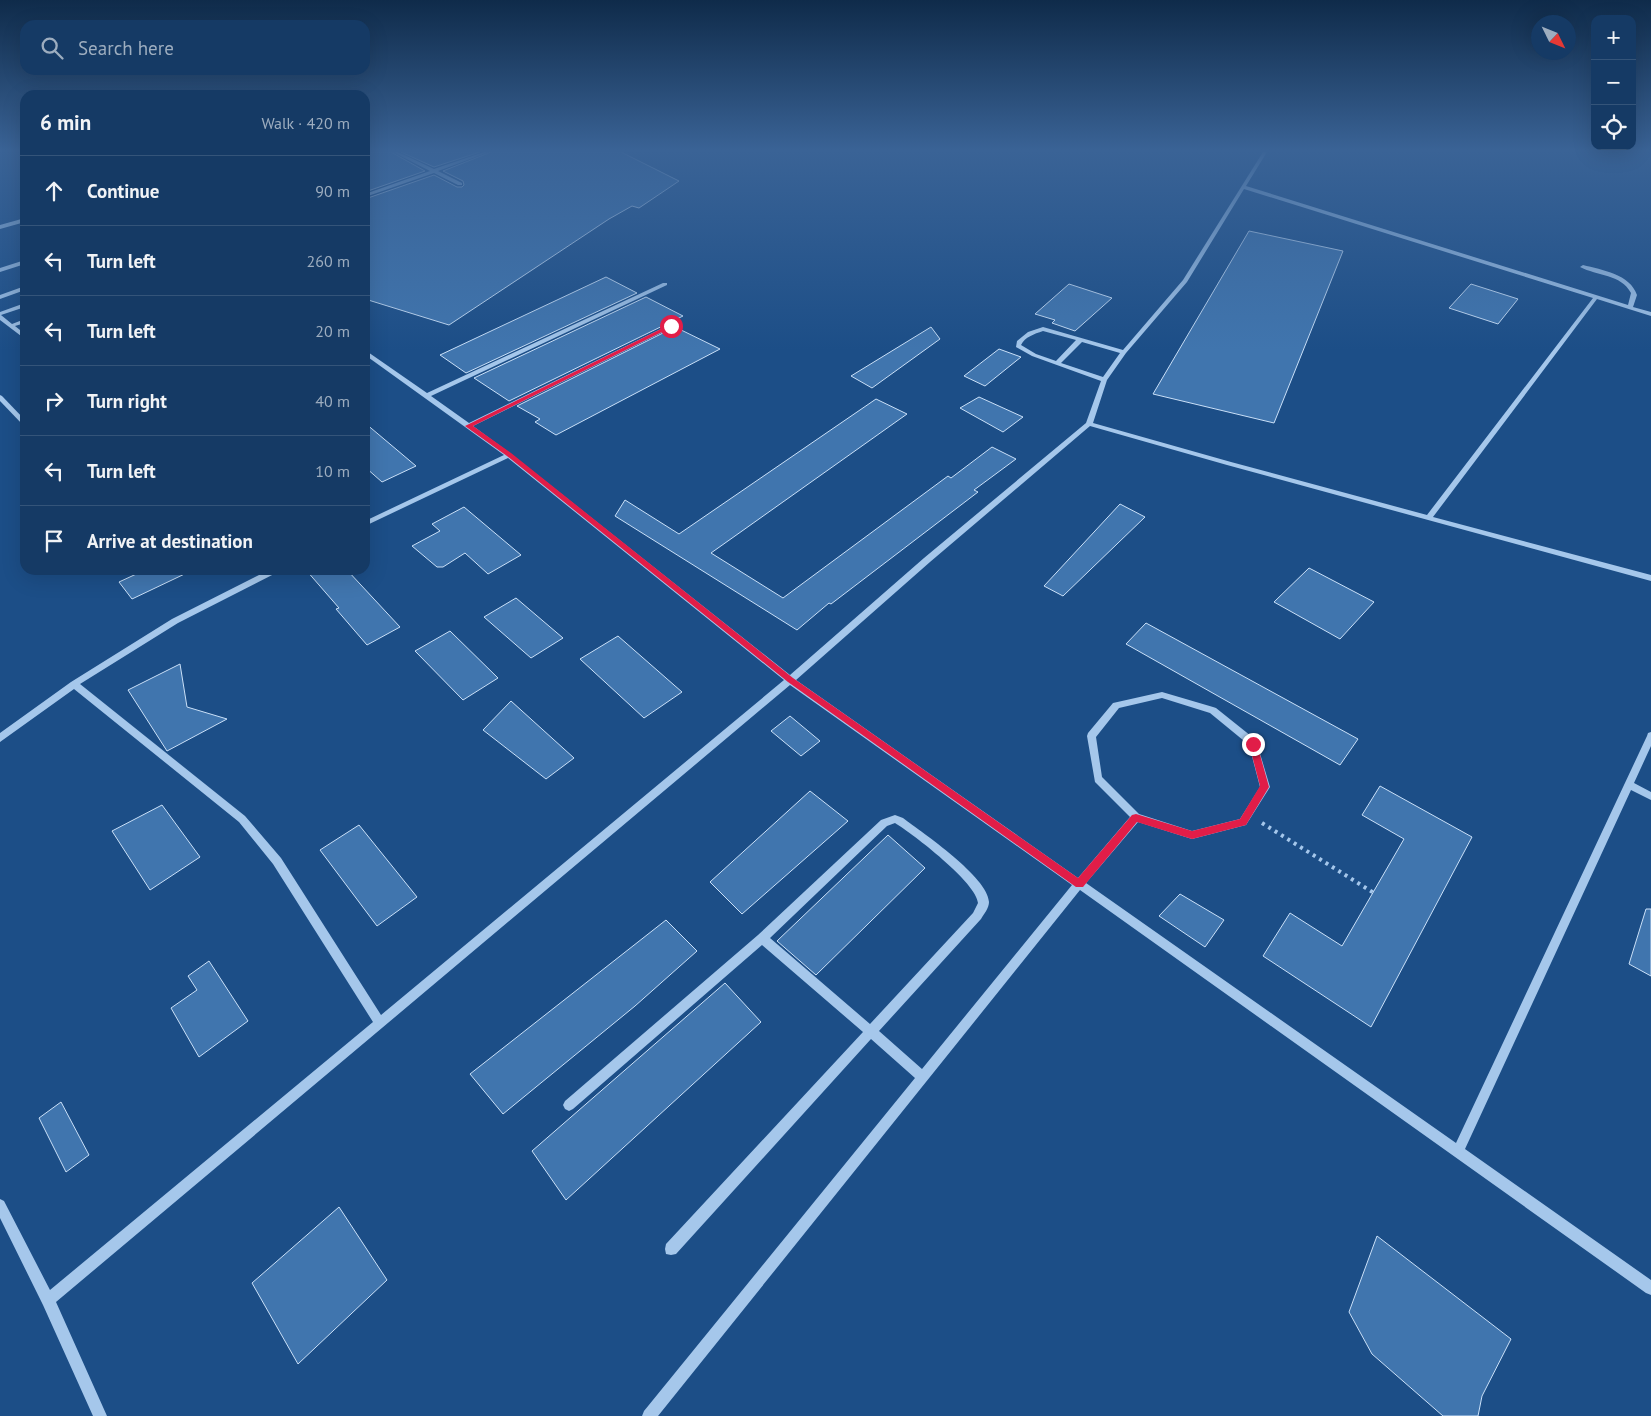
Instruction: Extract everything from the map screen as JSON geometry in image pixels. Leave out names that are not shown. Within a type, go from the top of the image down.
[{"type":"street","points":[[48,1300],[790,680],[927,560],[1089,424],[1104,380],[1124,352],[1185,281],[1224,218]]},
{"type":"street","points":[[1343,218],[1651,314]]},
{"type":"street","points":[[0,227],[20,221]]},
{"type":"street","points":[[0,270],[20,264]]},
{"type":"street","points":[[1583,267],[1624,281],[1634,292],[1630,308]]},
{"type":"street","points":[[426,396],[665,284]]},
{"type":"street","points":[[0,297],[20,290]]},
{"type":"street","points":[[1429,517],[1596,297]]},
{"type":"street","points":[[20,307],[0,315],[20,333]]},
{"type":"street","points":[[11,326],[20,323]]},
{"type":"street","points":[[468,426],[671,326]]},
{"type":"street","points":[[1104,380],[1022,349],[1018,346],[1019,342],[1030,333],[1043,329],[1124,352]]},
{"type":"street","points":[[1057,363],[1080,340]]},
{"type":"street","points":[[370,355],[509,455],[790,680],[1651,1288]]},
{"type":"street","points":[[0,397],[20,419]]},
{"type":"street","points":[[1089,424],[1282,480],[1429,517],[1651,578]]},
{"type":"street","points":[[370,522],[509,455]]},
{"type":"street","points":[[0,738],[74,684],[174,621],[265,575]]},
{"type":"street","points":[[74,684],[242,819],[277,861],[379,1022]]},
{"type":"street","points":[[1162,695],[1213,710],[1253,744],[1265,787],[1247,815],[1242,822],[1192,835],[1136,817],[1098,779],[1091,736],[1116,705],[1162,695]]},
{"type":"street","points":[[1458,1151],[1651,736]]},
{"type":"street","points":[[1629,785],[1651,796]]},
{"type":"street","points":[[649,1416],[1079,884],[1136,817]]},
{"type":"street","points":[[569,1105],[762,938],[884,823],[890,820],[900,821],[965,873],[976,885],[983,898],[983,908],[978,916],[671,1249]]},
{"type":"street","points":[[762,938],[924,1077]]},
{"type":"street","points":[[0,1205],[48,1300],[100,1416]]},
{"type":"path","points":[[1247,815],[1374,893]]},
{"type":"building","points":[[370,218],[611,218],[609,219],[449,325],[370,301]]},
{"type":"building","points":[[1249,231],[1343,251],[1274,423],[1153,394]]},
{"type":"building","points":[[606,277],[637,293],[466,373],[440,355]]},
{"type":"building","points":[[1069,284],[1112,298],[1075,331],[1052,323],[1055,320],[1035,314]]},
{"type":"building","points":[[1471,284],[1518,299],[1498,324],[1449,308]]},
{"type":"building","points":[[646,297],[683,316],[509,401],[474,378]]},
{"type":"building","points":[[675,327],[720,349],[556,435],[535,422],[540,419],[517,406]]},
{"type":"building","points":[[931,327],[940,339],[872,388],[851,376]]},
{"type":"building","points":[[999,349],[1021,357],[985,386],[964,376]]},
{"type":"building","points":[[979,397],[1023,417],[1003,432],[960,408]]},
{"type":"building","points":[[876,399],[907,414],[711,553],[783,598],[948,476],[951,478],[992,447],[1016,459],[974,490],[978,492],[831,604],[829,603],[797,630],[615,516],[625,500],[679,534]]},
{"type":"building","points":[[370,427],[416,466],[382,482],[370,471]]},
{"type":"building","points":[[1120,504],[1145,517],[1063,596],[1044,586]]},
{"type":"building","points":[[464,507],[521,555],[488,574],[465,553],[443,567],[437,567],[412,546],[440,531],[432,524]]},
{"type":"building","points":[[1309,568],[1374,602],[1340,639],[1274,602]]},
{"type":"building","points":[[134,575],[182,575],[132,599],[119,582]]},
{"type":"building","points":[[310,575],[352,575],[400,627],[367,645],[336,609],[339,608]]},
{"type":"building","points":[[516,598],[563,638],[531,658],[484,617]]},
{"type":"building","points":[[1146,623],[1358,739],[1340,765],[1126,644]]},
{"type":"building","points":[[450,631],[498,678],[463,700],[415,651]]},
{"type":"building","points":[[618,636],[682,692],[644,718],[580,659]]},
{"type":"building","points":[[180,664],[187,707],[227,719],[167,751],[128,690]]},
{"type":"building","points":[[511,701],[574,758],[546,779],[483,730]]},
{"type":"building","points":[[790,716],[820,741],[801,756],[771,731]]},
{"type":"building","points":[[1380,786],[1472,837],[1371,1027],[1263,956],[1290,913],[1342,946],[1404,839],[1362,815]]},
{"type":"building","points":[[810,791],[848,821],[742,914],[710,882]]},
{"type":"building","points":[[162,805],[200,857],[150,890],[112,831]]},
{"type":"building","points":[[359,825],[417,897],[377,926],[320,850]]},
{"type":"building","points":[[888,835],[925,868],[816,975],[777,941]]},
{"type":"building","points":[[1180,894],[1224,920],[1205,947],[1159,916]]},
{"type":"building","points":[[1646,909],[1651,909],[1651,976],[1629,964]]},
{"type":"building","points":[[666,920],[697,951],[635,1006],[503,1114],[470,1074]]},
{"type":"building","points":[[209,961],[248,1021],[199,1057],[171,1008],[197,990],[188,976]]},
{"type":"building","points":[[725,983],[761,1022],[566,1200],[532,1151]]},
{"type":"building","points":[[61,1102],[89,1155],[66,1172],[39,1118]]},
{"type":"building","points":[[339,1207],[387,1280],[298,1364],[252,1283]]},
{"type":"building","points":[[1377,1236],[1511,1339],[1482,1396],[1478,1416],[1443,1416],[1372,1354],[1349,1312]]},
{"type":"route","points":[[671,326],[468,426],[509,455],[790,680],[1079,884],[1136,817],[1192,835],[1242,822],[1265,787],[1253,744]]}]
